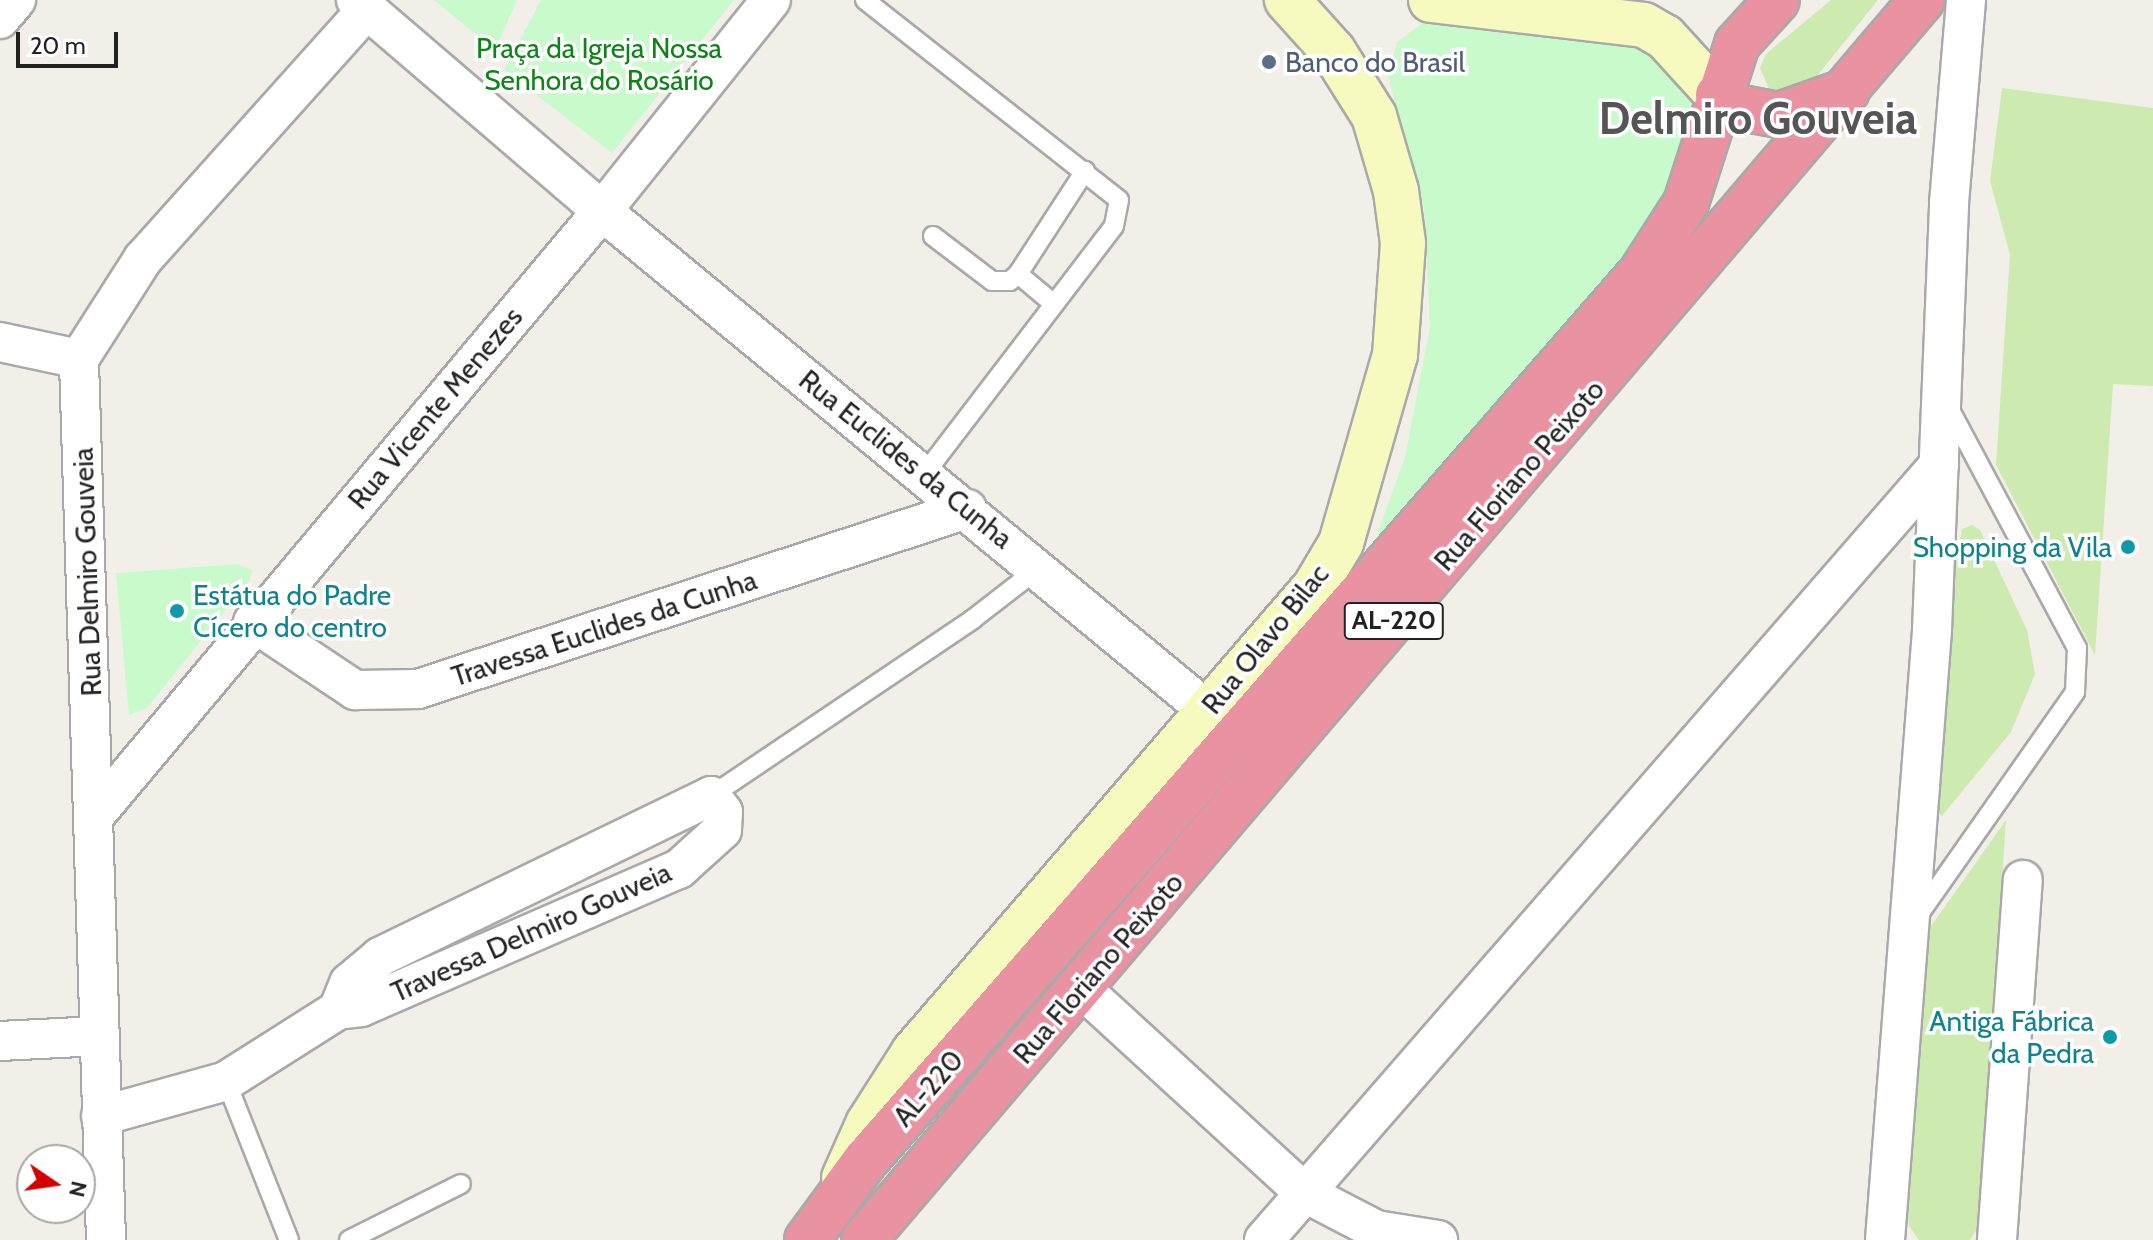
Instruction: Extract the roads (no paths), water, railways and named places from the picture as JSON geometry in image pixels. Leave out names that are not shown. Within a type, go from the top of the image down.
[{"type":"highway","name":"AL-220","points":[[865,1161],[1641,273],[1686,203],[1718,95],[1737,44],[1777,0]]},
{"type":"highway","name":"Rua Floriano Peixoto","points":[[864,1240],[1848,91],[1922,0]]},
{"type":"highway","points":[[1718,95],[1736,107],[1779,115],[1848,91]]},
{"type":"highway","name":"Rua Olavo Bilac","points":[[807,1240],[865,1161]]},
{"type":"street","points":[[0,19],[16,0]]},
{"type":"street","name":"Rua Vicente Menezes","points":[[96,814],[253,622],[602,211],[771,0]]},
{"type":"street","name":"Rua Olavo Bilac","points":[[836,1197],[868,1124],[914,1052],[1315,587],[1341,543],[1395,355],[1403,243],[1396,191],[1374,116],[1333,51],[1287,0]]},
{"type":"street","points":[[1431,0],[1644,25],[1665,37],[1718,95]]},
{"type":"street","points":[[1885,1240],[1911,925],[1939,465],[1949,203],[1966,0]]},
{"type":"street","points":[[0,342],[79,359],[143,259],[362,5]]},
{"type":"street","name":"Rua Euclides da Cunha","points":[[362,5],[602,211],[925,473],[1207,710]]},
{"type":"street","name":"Rua Delmiro Gouveia","points":[[79,359],[96,814],[106,1240]]},
{"type":"street","points":[[1264,1240],[1939,465]]},
{"type":"street","name":"Travessa Euclides da Cunha","points":[[253,622],[355,690],[418,689],[967,509]]},
{"type":"street","name":"Travessa Delmiro Gouveia","points":[[101,1116],[226,1081],[338,1010],[361,1007],[679,869],[722,830],[723,812],[711,796],[380,957],[349,983],[338,1010]]},
{"type":"street","points":[[1997,1240],[2023,880]]},
{"type":"street","points":[[1081,988],[1305,1193],[1376,1230],[1438,1240]]},
{"type":"street","points":[[0,1041],[100,1036]]},
{"type":"lane","points":[[865,0],[1119,200],[1114,226],[925,473]]},
{"type":"lane","points":[[933,236],[992,281],[1010,281],[1018,274],[1085,171]]},
{"type":"lane","points":[[1018,274],[1054,304]]},
{"type":"lane","points":[[1911,925],[2075,692],[2077,648],[1941,395]]},
{"type":"lane","name":"Travessa Delmiro Gouveia","points":[[711,796],[973,619],[1039,568]]},
{"type":"lane","points":[[226,1081],[289,1240]]},
{"type":"lane","points":[[349,1240],[461,1184]]},
{"type":"place","name":"Banco do Brasil","points":[[1269,62]]},
{"type":"place","name":"Shopping da Vila","points":[[2128,547]]},
{"type":"place","name":"Estátua do Padre Cícero do centro","points":[[177,611]]},
{"type":"place","name":"Antiga Fábrica da Pedra","points":[[2110,1037]]},
{"type":"district","name":"Delmiro Gouveia","points":[[1758,119]]},
{"type":"park label","name":"Praça da Igreja Nossa Senhora do Rosário","points":[[599,64]]}]
